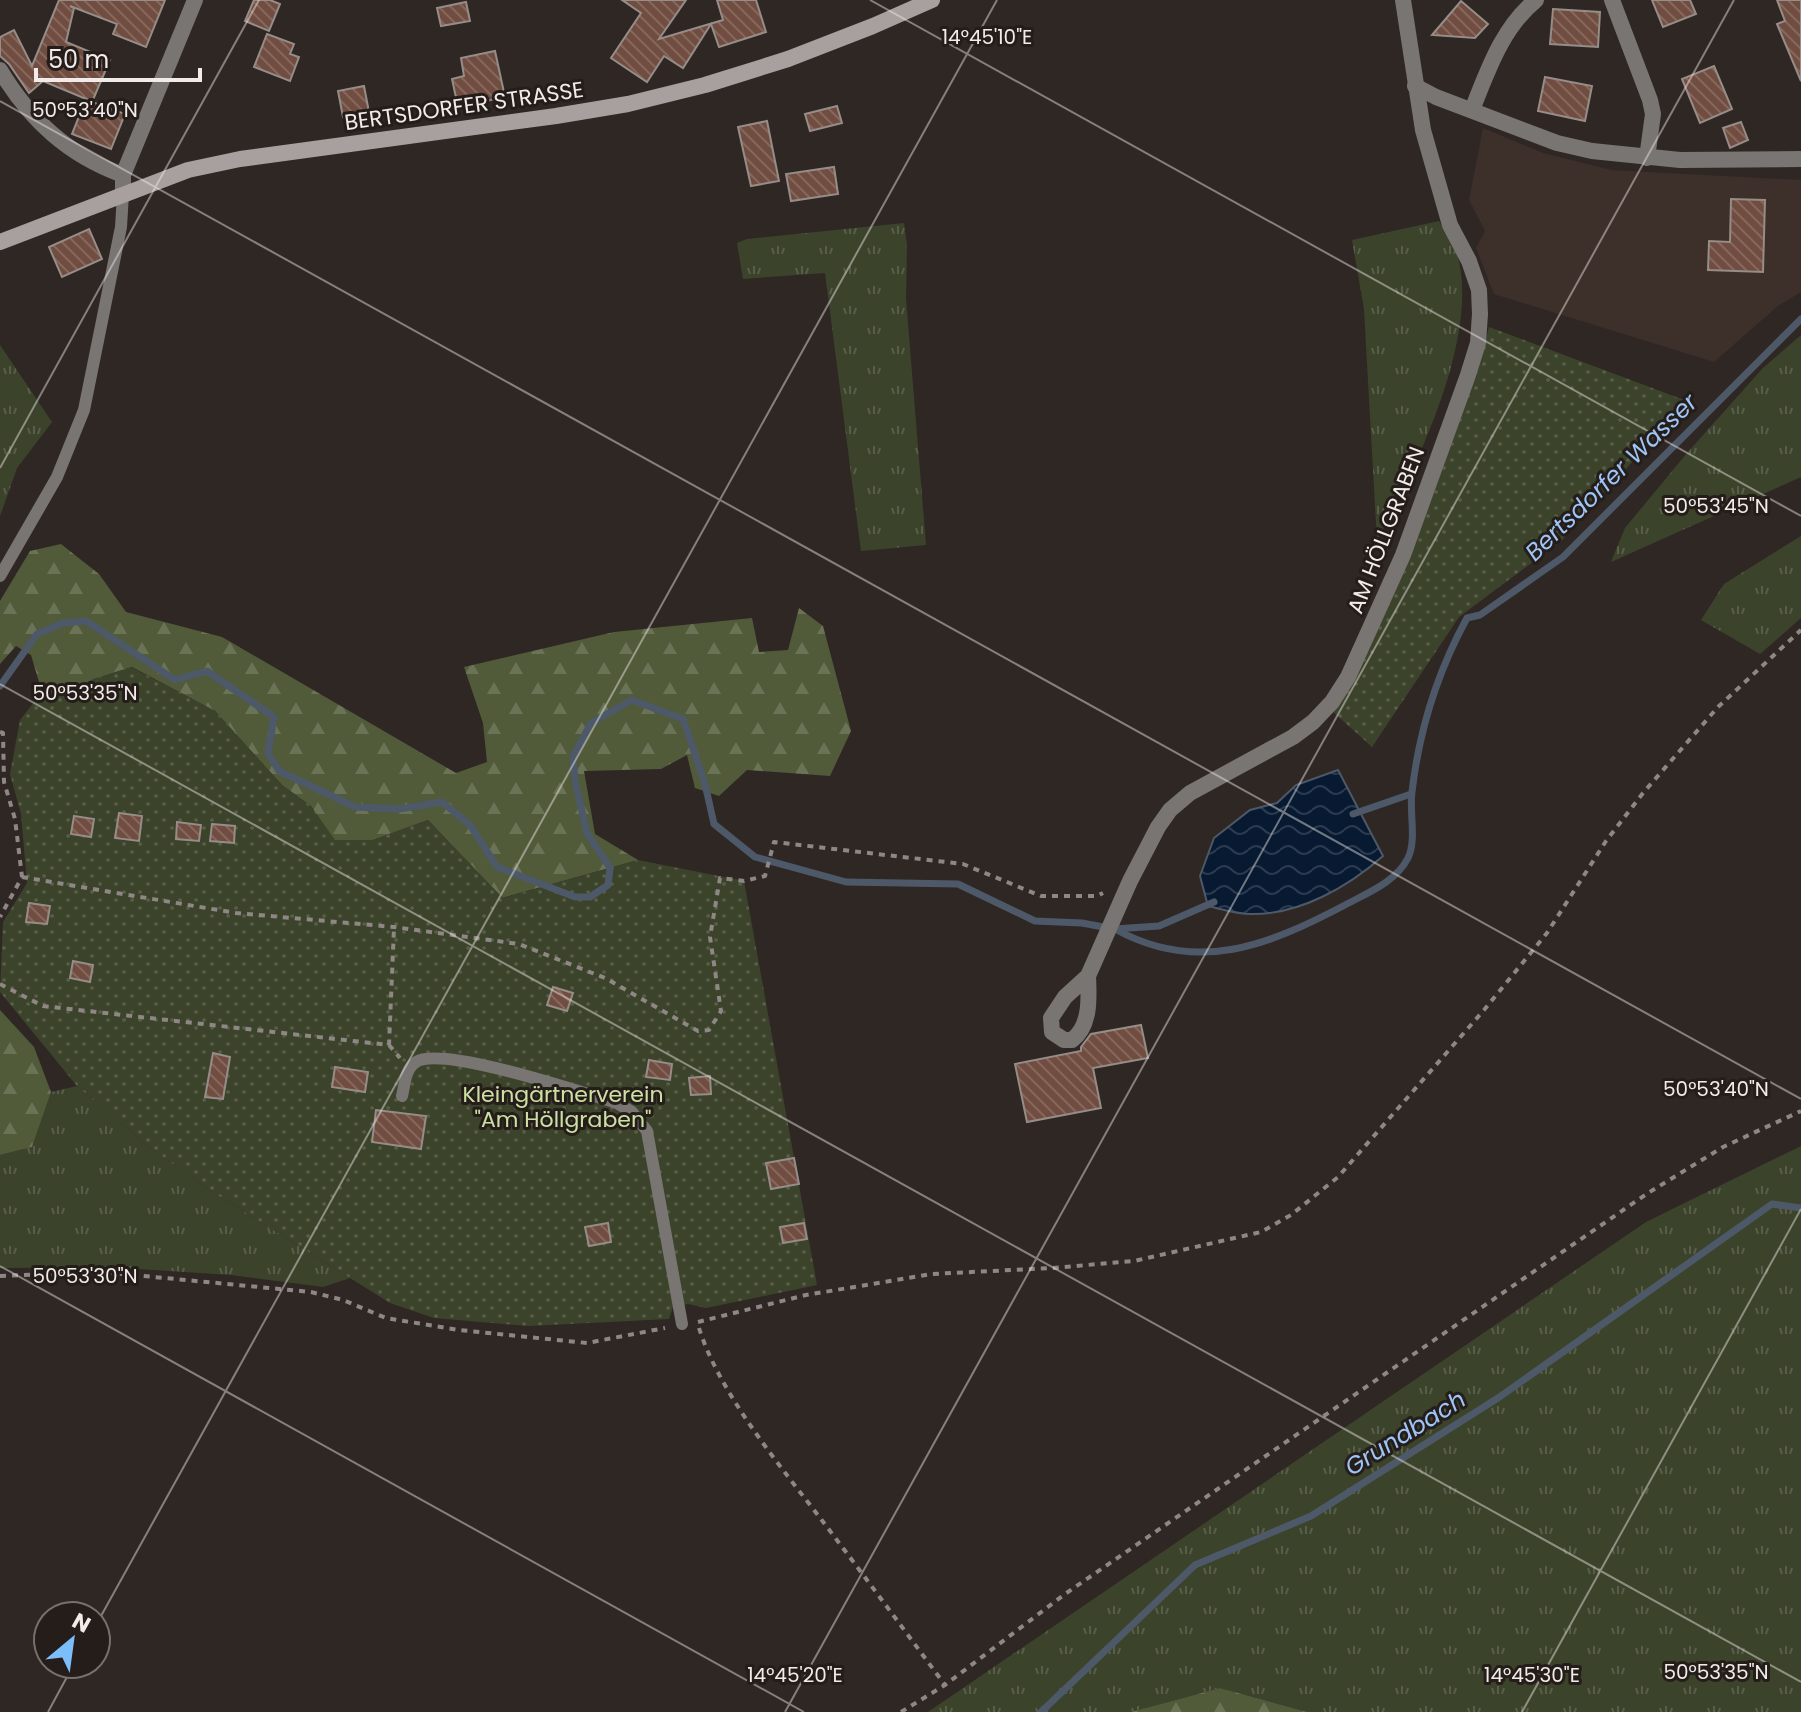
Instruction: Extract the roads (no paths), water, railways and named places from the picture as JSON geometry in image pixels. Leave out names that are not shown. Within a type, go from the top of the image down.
[{"type":"main road","name":"BERTSDORFER STRASSE","points":[[0,242],[188,170],[240,159],[628,104],[705,85],[788,59],[932,0]]},
{"type":"street","points":[[123,194],[123,175],[195,0]]},
{"type":"street","name":"AM HÖLLGRABEN","points":[[1088,976],[1130,881],[1170,810],[1190,793],[1293,737],[1332,702],[1348,677],[1403,555],[1468,375],[1478,343],[1479,290],[1469,261],[1450,225],[1423,130],[1403,0]]},
{"type":"street","points":[[1472,110],[1495,52],[1526,8],[1536,0]]},
{"type":"street","points":[[1612,0],[1650,100],[1653,114],[1647,158]]},
{"type":"street","points":[[0,70],[15,95],[51,135],[68,148],[123,175]]},
{"type":"street","points":[[1415,86],[1557,143],[1592,151],[1647,158],[1801,159]]},
{"type":"lane","points":[[0,576],[57,477],[84,410],[121,227],[123,194]]},
{"type":"lane","points":[[402,1096],[409,1069],[418,1060],[434,1057],[506,1071],[617,1103],[632,1112],[647,1131],[682,1324]]},
{"type":"water","points":[[1338,770],[1383,856],[1339,888],[1287,910],[1246,914],[1208,906],[1200,876],[1214,838],[1250,810],[1277,803],[1296,785]]},
{"type":"waterway","name":"Bertsdorfer Wasser","points":[[1115,929],[1146,943],[1175,950],[1204,952],[1233,949],[1289,932],[1371,891],[1396,874],[1411,851],[1412,792],[1425,724],[1447,659],[1467,618],[1480,615],[1563,557],[1801,319]]},
{"type":"waterway","name":"Bertsdorfer Wasser","points":[[0,686],[37,634],[63,623],[86,621],[175,680],[207,671],[274,717],[268,753],[279,771],[355,807],[399,809],[442,802],[470,825],[497,867],[575,897],[590,897],[608,885],[610,868],[587,833],[573,757],[591,723],[632,700],[683,719],[705,784],[714,824],[755,857],[846,882],[958,884],[1035,921],[1082,923],[1114,929],[1159,926],[1214,902]]},
{"type":"waterway","name":"Bertsdorfer Wasser","points":[[1353,814],[1411,794]]},
{"type":"waterway","name":"Grundbach","points":[[1041,1712],[1195,1565],[1311,1516],[1498,1398],[1772,1204],[1801,1208]]},
{"type":"park label","name":"Kleingärtnerverein \"Am Höllgraben\"","points":[[563,1106]]}]
